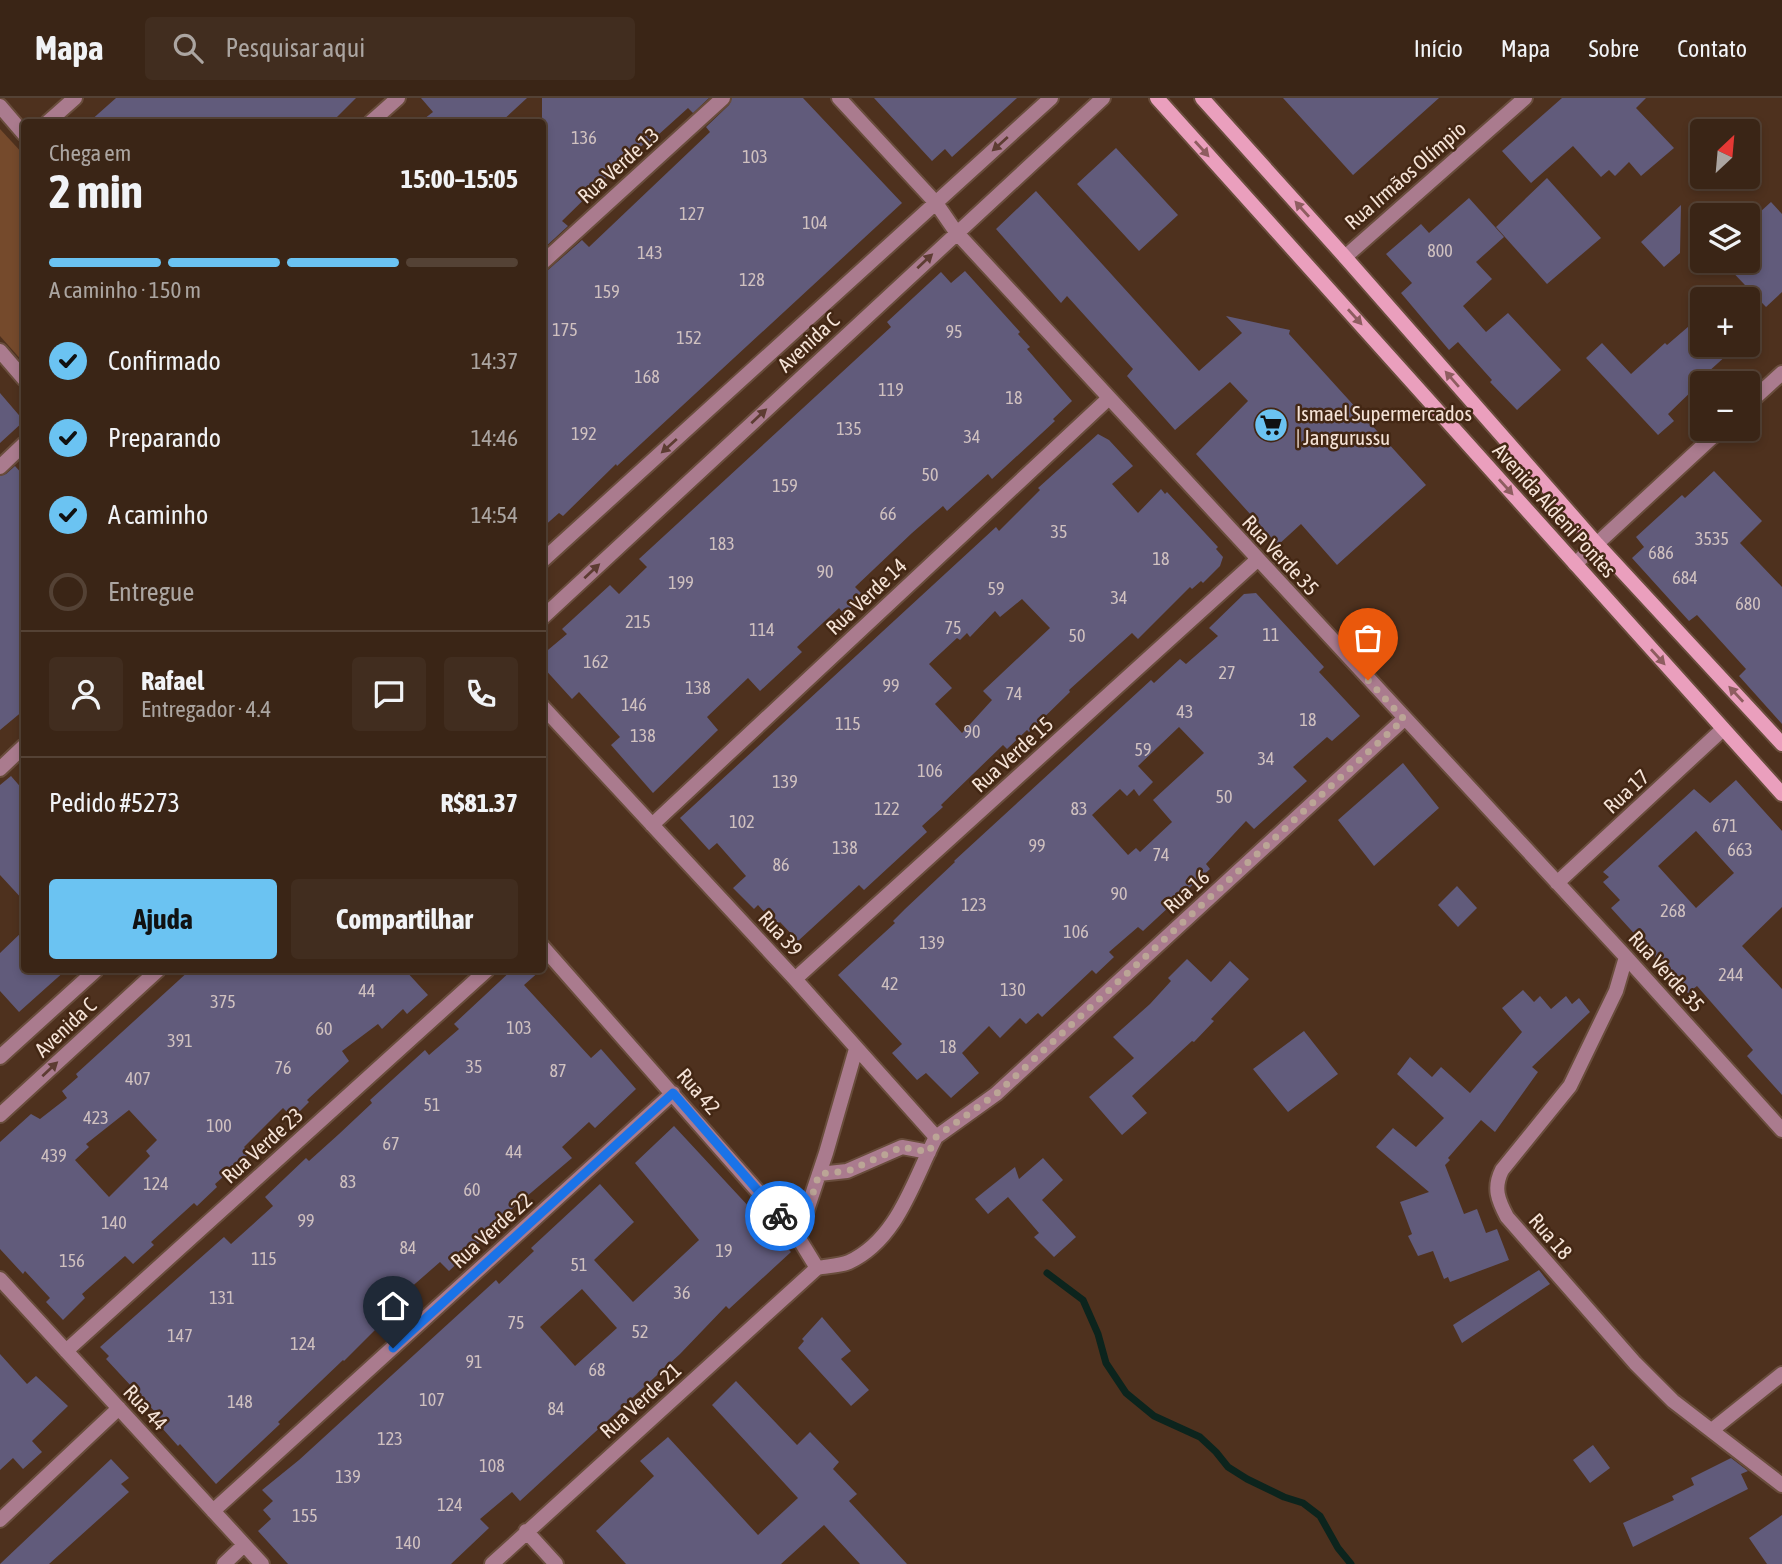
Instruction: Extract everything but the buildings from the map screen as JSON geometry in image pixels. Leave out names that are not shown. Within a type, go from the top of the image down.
[{"type":"main road","name":"Avenida Aldeni Pontes","points":[[1157,98],[1782,794]]},
{"type":"main road","name":"Avenida Aldeni Pontes","points":[[1202,98],[1597,544],[1782,744]]},
{"type":"street","points":[[51,119],[75,98]]},
{"type":"street","points":[[375,119],[398,98]]},
{"type":"street","name":"Rua Verde 13","points":[[546,259],[723,98]]},
{"type":"street","name":"Rua Verde 35","points":[[839,98],[936,203],[956,232],[1626,957],[1782,1130]]},
{"type":"street","name":"Avenida C","points":[[546,557],[1051,98]]},
{"type":"street","name":"Avenida C","points":[[546,614],[1103,98]]},
{"type":"street","name":"Rua Irmãos Olímpio","points":[[1345,257],[1525,98]]},
{"type":"street","points":[[0,106],[21,130]]},
{"type":"street","points":[[0,351],[21,376]]},
{"type":"street","points":[[1760,393],[1782,373]]},
{"type":"street","name":"Rua Verde 14","points":[[652,825],[1109,398]]},
{"type":"street","points":[[1575,564],[1708,441]]},
{"type":"street","points":[[0,467],[21,447]]},
{"type":"street","name":"Rua Verde 15","points":[[795,979],[1257,560]]},
{"type":"street","name":"Rua 39","points":[[546,710],[795,979],[936,1137]]},
{"type":"street","name":"Rua 16","points":[[936,1137],[996,1094],[1404,719]]},
{"type":"street","name":"Rua 17","points":[[1557,883],[1723,729]]},
{"type":"street","points":[[0,769],[21,749]]},
{"type":"street","name":"Rua 42","points":[[546,950],[799,1237],[817,1268]]},
{"type":"street","name":"Rua 18","points":[[1626,957],[1616,991],[1570,1086],[1502,1170],[1496,1182],[1497,1195],[1507,1217],[1634,1363],[1673,1401],[1782,1485]]},
{"type":"street","name":"Avenida C","points":[[0,1057],[93,973]]},
{"type":"street","name":"Avenida C","points":[[0,1115],[155,973]]},
{"type":"street","name":"Rua Verde 23","points":[[66,1351],[484,973]]},
{"type":"street","points":[[799,1237],[856,1049]]},
{"type":"street","name":"Rua Verde 22","points":[[213,1511],[673,1093]]},
{"type":"street","points":[[817,1268],[847,1263],[864,1253],[881,1237],[899,1214],[936,1137]]},
{"type":"street","points":[[819,1174],[848,1171],[902,1147],[929,1152]]},
{"type":"street","name":"Rua Verde 21","points":[[492,1564],[817,1268]]},
{"type":"street","name":"Rua 44","points":[[0,1279],[262,1564]]},
{"type":"street","points":[[1712,1430],[1782,1374]]},
{"type":"street","points":[[0,1520],[119,1408]]},
{"type":"street","points":[[526,1531],[556,1564]]},
{"type":"street","points":[[224,1564],[244,1545]]},
{"type":"shaded area","points":[[0,129],[21,152],[21,360],[0,336]]},
{"type":"waterway","points":[[1047,1273],[1083,1300],[1098,1334],[1106,1363],[1126,1393],[1154,1416],[1200,1437],[1228,1467],[1247,1479],[1303,1503],[1320,1516],[1338,1548],[1351,1564]]},
{"type":"way so far","points":[[780,1216],[799,1237],[819,1174],[848,1171],[902,1147],[929,1152],[936,1137],[996,1094],[1404,719],[1368,680]]},
{"type":"place","name":"Ismael Supermercados | Jangurussu","points":[[1271,425]]},
{"type":"route","points":[[393,1348],[673,1093],[780,1216]]}]
